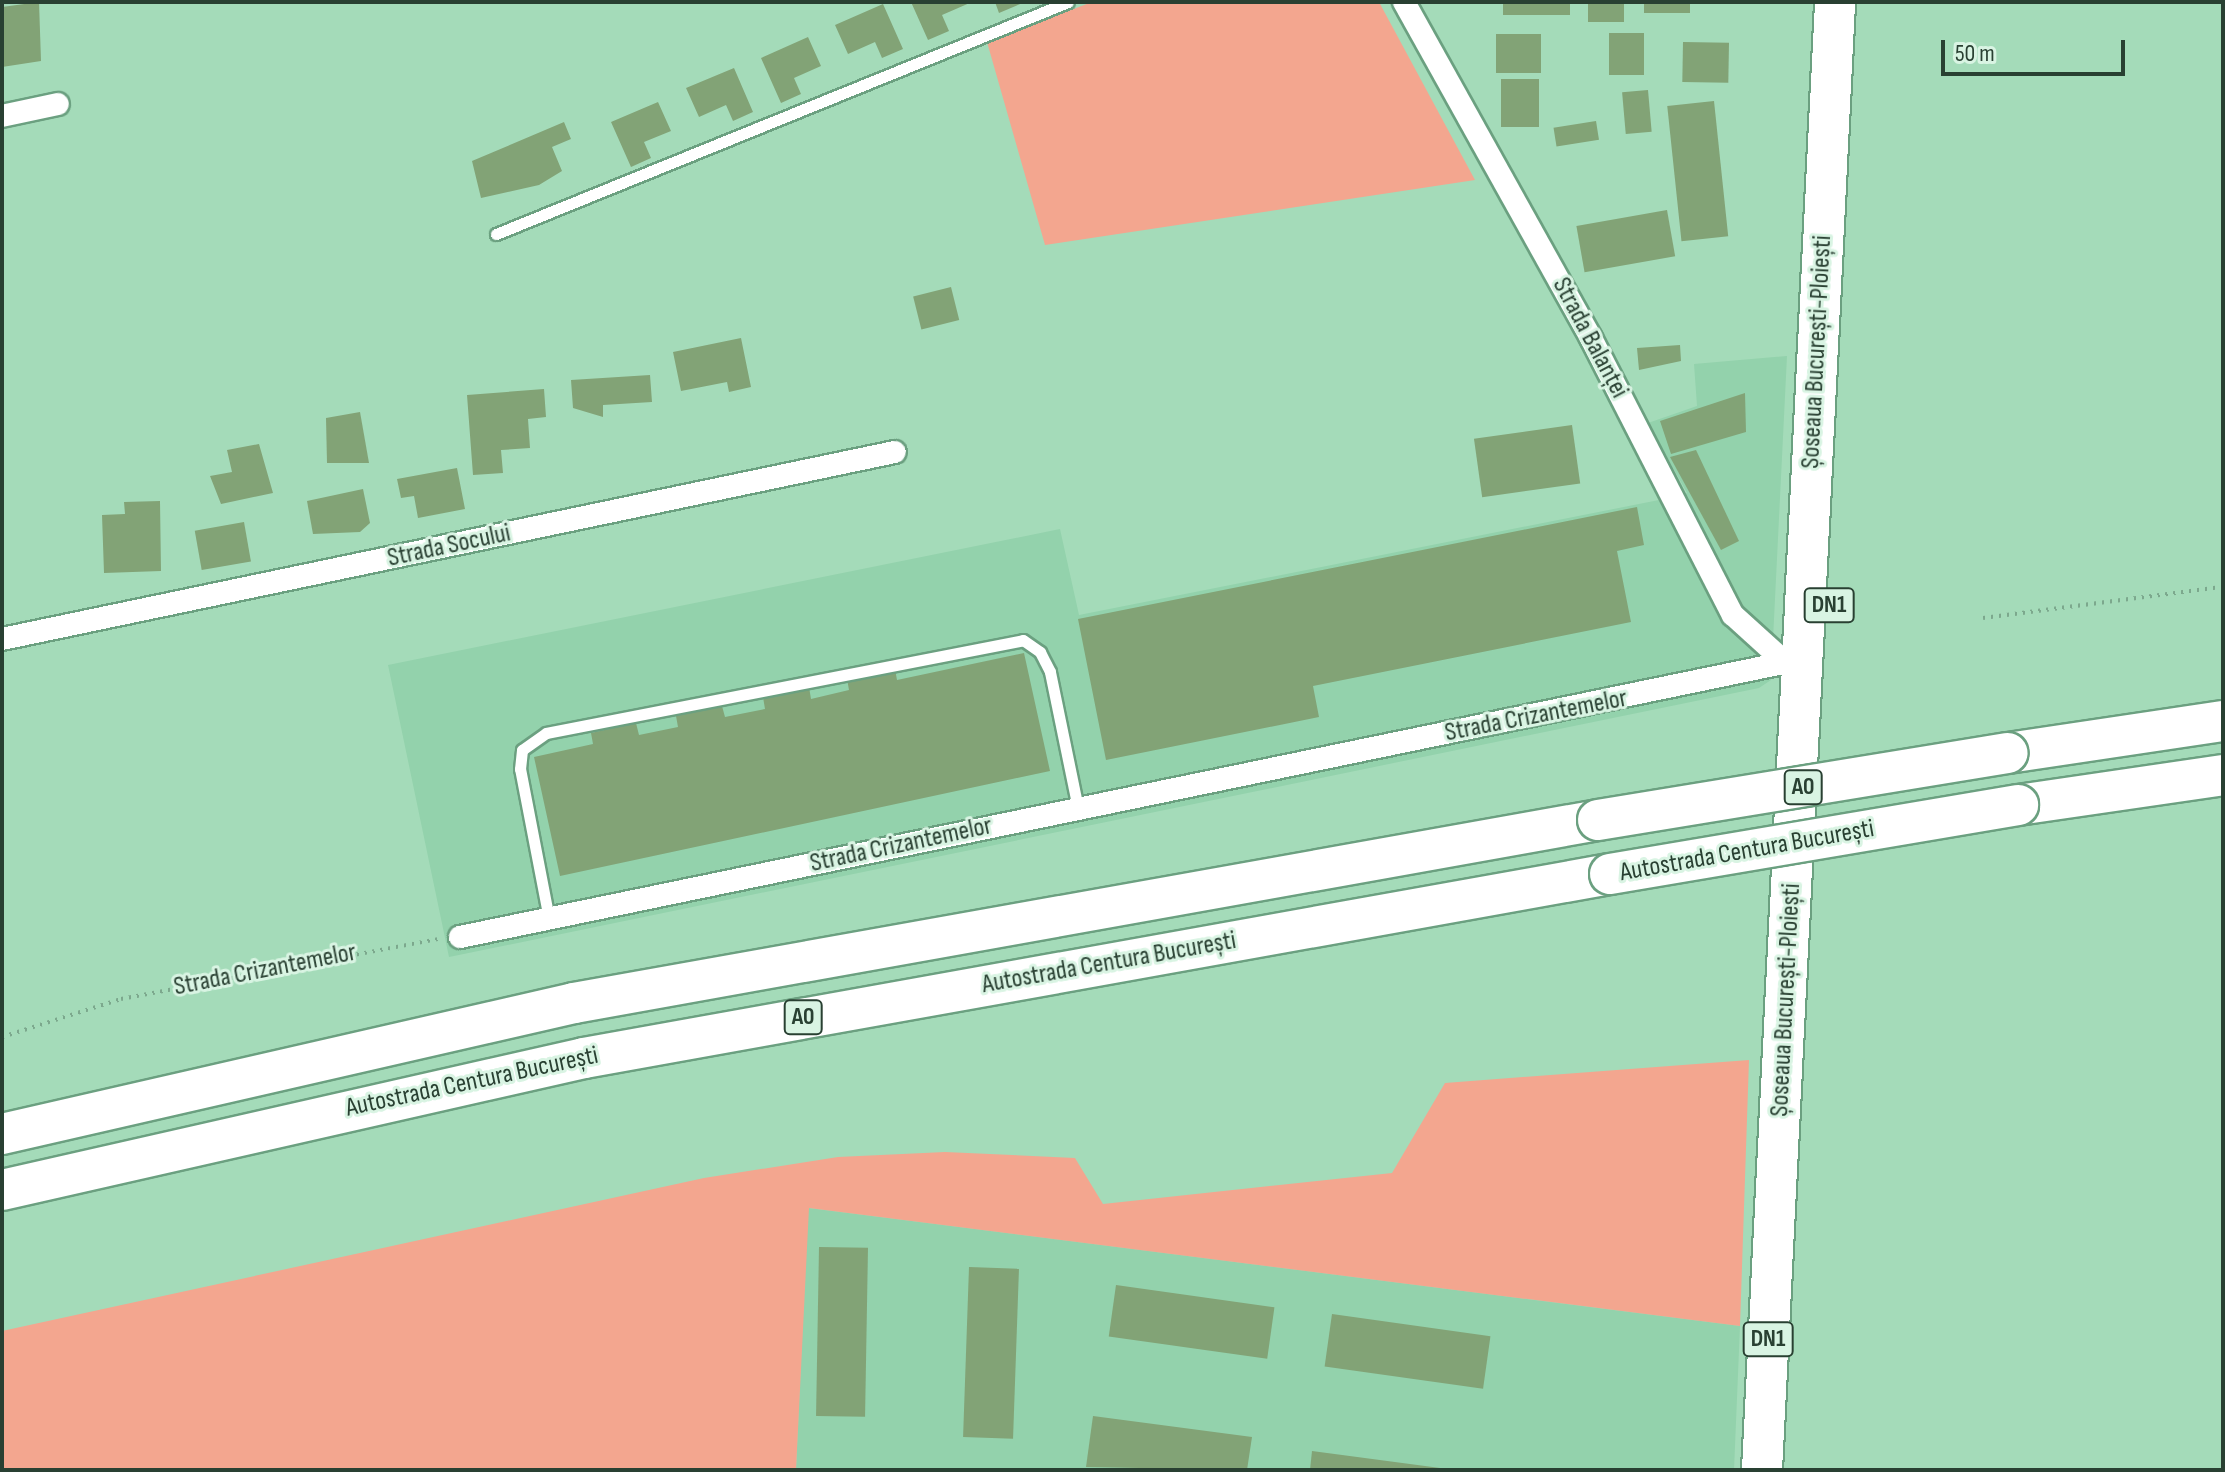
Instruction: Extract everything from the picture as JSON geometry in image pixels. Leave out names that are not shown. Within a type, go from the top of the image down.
[{"type":"highway","name":"Șoseaua București-Ploiești","points":[[1762,1470],[1794,661],[1835,2]]},
{"type":"highway","name":"Șoseaua București-Ploiești","points":[[1786,1470],[1858,2]]},
{"type":"highway","name":"Autostrada Centura București","points":[[2,1134],[574,1003],[1598,820],[2223,721]]},
{"type":"highway","name":"Autostrada Centura București","points":[[2,1190],[584,1058],[1610,874],[2018,805],[2223,775]]},
{"type":"highway","points":[[2087,794],[2223,798]]},
{"type":"street","name":"Strada Balanței","points":[[1404,2],[1591,338],[1733,615],[1794,661]]},
{"type":"street","points":[[2,116],[58,104]]},
{"type":"street","name":"Strada Socului","points":[[2,639],[895,452]]},
{"type":"street","name":"Strada Crizantemelor","points":[[460,937],[1794,661]]},
{"type":"lane","points":[[496,234],[1068,2]]},
{"type":"lane","points":[[549,919],[520,769],[522,750],[546,733],[1023,640],[1040,652],[1050,672],[1078,808]]},
{"type":"path","points":[[1983,618],[2223,587]]},
{"type":"path","name":"Strada Crizantemelor","points":[[2,1037],[121,999],[460,937]]},
{"type":"shaded area","points":[[1092,2],[1379,2],[1475,180],[1045,245],[987,42]]},
{"type":"shaded area","points":[[1787,356],[1771,680],[1759,688],[449,957],[388,665],[1060,529],[1079,615],[1659,500],[1687,493],[1648,423],[1697,406],[1694,364]]},
{"type":"shaded area","points":[[1749,1060],[1740,1326],[809,1208],[796,1470],[2,1470],[2,1331],[704,1178],[838,1157],[945,1152],[1075,1158],[1103,1204],[1392,1173],[1445,1083]]},
{"type":"shaded area","points":[[808,1208],[1740,1326],[1734,1470],[796,1470]]},
{"type":"building","points":[[39,2],[41,61],[2,67],[2,7]]},
{"type":"building","points":[[911,2],[972,2],[942,15],[949,31],[928,40]]},
{"type":"building","points":[[995,2],[1025,2],[999,13]]},
{"type":"building","points":[[1503,2],[1570,2],[1570,15],[1503,15]]},
{"type":"building","points":[[1588,2],[1624,2],[1624,22],[1588,22]]},
{"type":"building","points":[[1644,2],[1690,2],[1690,13],[1644,13]]},
{"type":"building","points":[[883,4],[903,49],[882,58],[875,42],[848,54],[835,25]]},
{"type":"building","points":[[1609,33],[1644,33],[1644,75],[1609,75]]},
{"type":"building","points":[[1496,34],[1541,34],[1541,73],[1496,73]]},
{"type":"building","points":[[808,37],[821,66],[794,78],[801,94],[781,103],[761,58]]},
{"type":"building","points":[[1683,42],[1729,43],[1728,83],[1682,82]]},
{"type":"building","points":[[734,68],[753,112],[733,121],[726,105],[699,117],[686,88]]},
{"type":"building","points":[[1501,79],[1539,79],[1539,127],[1501,127]]},
{"type":"building","points":[[1648,90],[1652,132],[1626,134],[1622,92]]},
{"type":"building","points":[[1714,101],[1728,236],[1681,241],[1667,106]]},
{"type":"building","points":[[658,102],[671,131],[644,142],[651,158],[631,167],[611,122]]},
{"type":"building","points":[[1596,121],[1599,140],[1557,146],[1554,128]]},
{"type":"building","points":[[564,122],[571,139],[552,147],[562,171],[539,185],[481,198],[472,161]]},
{"type":"building","points":[[1667,210],[1675,256],[1585,272],[1576,226]]},
{"type":"building","points":[[951,287],[959,320],[921,329],[913,296]]},
{"type":"building","points":[[741,338],[751,387],[729,392],[727,382],[681,391],[673,352]]},
{"type":"building","points":[[1680,345],[1681,361],[1639,370],[1637,348]]},
{"type":"building","points":[[650,375],[652,402],[603,405],[603,417],[573,408],[571,380]]},
{"type":"building","points":[[544,389],[546,417],[528,419],[530,448],[501,450],[503,473],[473,475],[467,395]]},
{"type":"building","points":[[1745,393],[1746,432],[1671,454],[1660,421]]},
{"type":"building","points":[[360,412],[369,463],[327,463],[326,418]]},
{"type":"building","points":[[1572,425],[1580,483],[1482,497],[1474,439]]},
{"type":"building","points":[[259,444],[273,493],[221,504],[210,476],[232,472],[227,450]]},
{"type":"building","points":[[1696,450],[1739,541],[1721,550],[1670,457]]},
{"type":"building","points":[[457,468],[465,509],[418,518],[414,496],[401,498],[397,479]]},
{"type":"building","points":[[363,489],[370,523],[360,532],[313,534],[307,501]]},
{"type":"building","points":[[160,501],[161,571],[104,573],[102,515],[125,514],[124,502]]},
{"type":"building","points":[[1637,507],[1644,545],[1617,551],[1631,622],[1313,686],[1319,717],[1106,760],[1078,619]]},
{"type":"building","points":[[244,522],[251,561],[202,570],[195,531]]},
{"type":"building","points":[[1024,653],[1050,771],[560,876],[534,757],[593,744],[591,733],[636,723],[639,735],[678,727],[676,716],[722,706],[725,717],[765,709],[763,697],[809,687],[811,699],[849,690],[847,679],[895,669],[897,680]]},
{"type":"building","points":[[819,1247],[868,1248],[865,1417],[816,1416]]},
{"type":"building","points":[[969,1267],[1019,1269],[1013,1439],[963,1437]]},
{"type":"building","points":[[1116,1285],[1274,1307],[1267,1359],[1109,1336]]},
{"type":"building","points":[[1332,1314],[1490,1336],[1483,1389],[1325,1366]]},
{"type":"building","points":[[1093,1416],[1252,1437],[1247,1470],[1086,1467]]},
{"type":"building","points":[[1312,1451],[1440,1468],[1440,1470],[1310,1470]]}]
